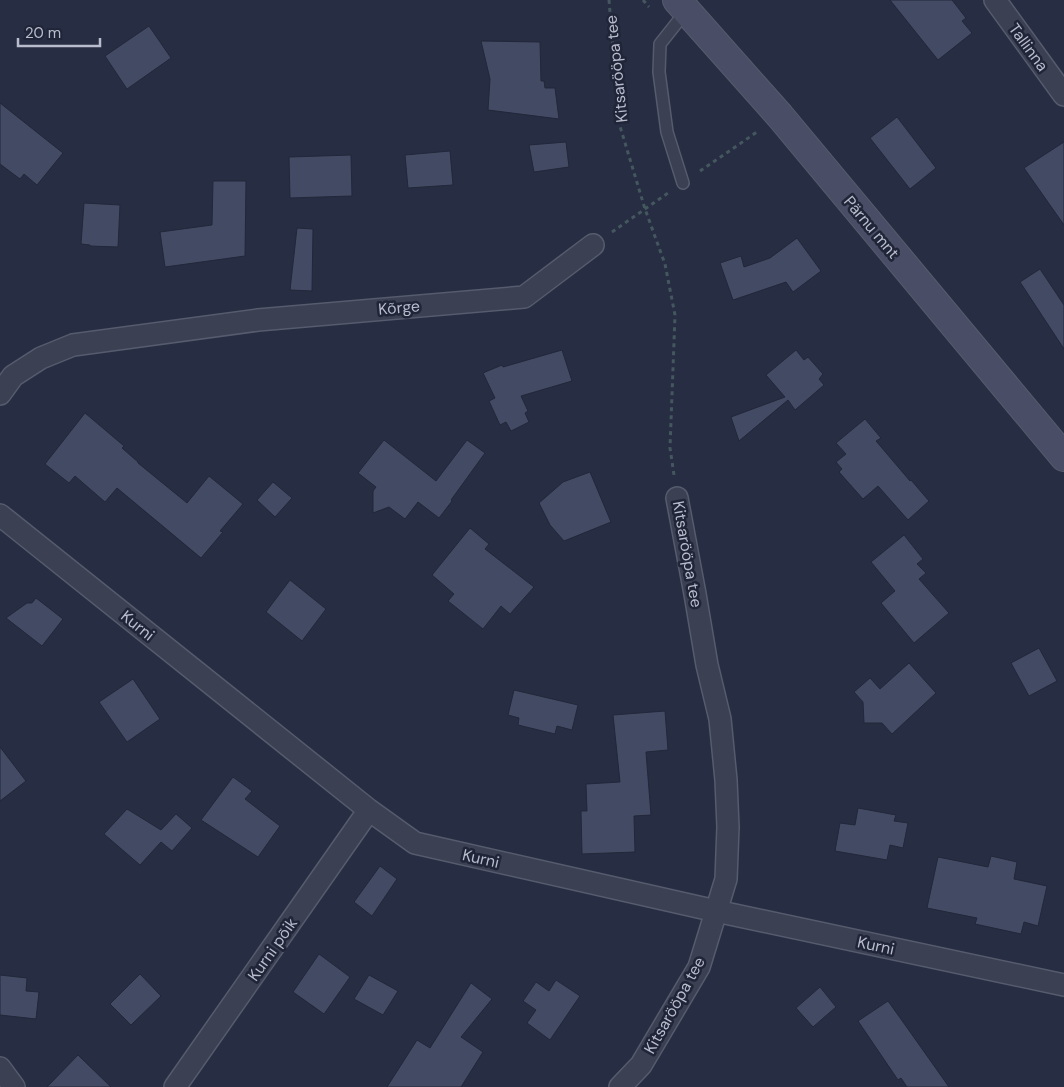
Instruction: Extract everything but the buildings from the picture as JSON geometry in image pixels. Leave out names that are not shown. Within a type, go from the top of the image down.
[{"type":"main road","name":"Pärnu mnt","points":[[682,5],[780,116],[1064,457]]},
{"type":"street","name":"Tallinna","points":[[995,0],[1064,95]]},
{"type":"street","name":"Kõrge","points":[[0,394],[13,376],[41,358],[73,345],[258,320],[524,296],[593,245]]},
{"type":"street","name":"Kitsarööpa tee","points":[[620,1087],[641,1065],[699,967],[726,879],[728,828],[726,780],[720,719],[707,665],[677,498]]},
{"type":"street","name":"Kurni","points":[[0,515],[368,810],[416,843],[716,912],[1064,985]]},
{"type":"street","name":"Kurni põik","points":[[175,1087],[368,810]]},
{"type":"street","points":[[0,1068],[14,1087]]},
{"type":"lane","points":[[682,5],[660,44],[659,72],[667,132],[683,183]]},
{"type":"path","name":"Kitsarööpa tee","points":[[609,0],[620,123],[645,210],[665,264],[675,315],[670,448],[677,498]]},
{"type":"path","points":[[593,245],[764,127]]}]
